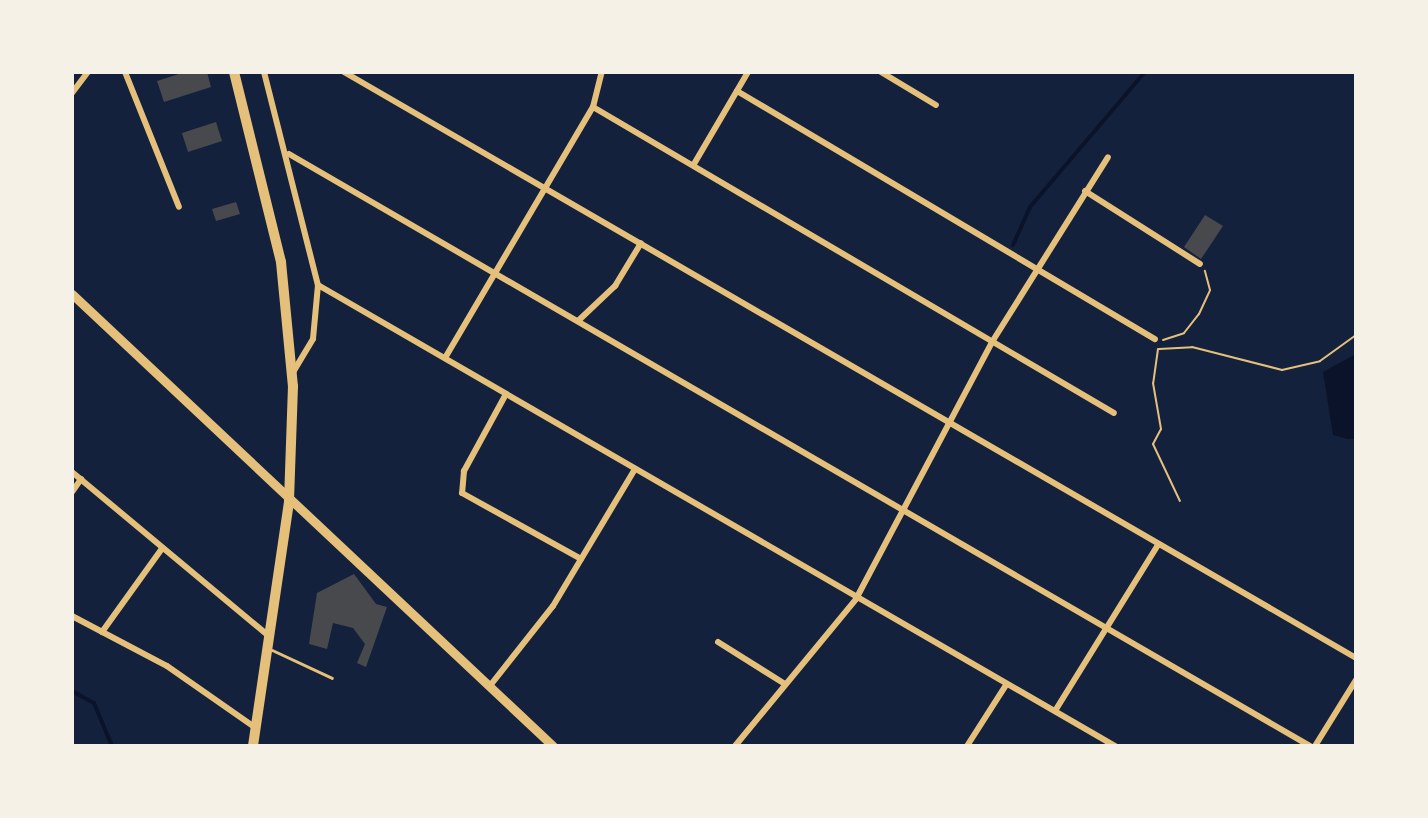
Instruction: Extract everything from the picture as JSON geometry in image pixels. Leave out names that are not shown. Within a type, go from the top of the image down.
[{"type":"main road","points":[[234,72],[281,262],[292,374],[289,502],[272,644],[253,746]]},
{"type":"main road","points":[[73,298],[553,746]]},
{"type":"street","points":[[72,93],[88,72]]},
{"type":"street","points":[[125,72],[179,207]]},
{"type":"street","points":[[264,72],[289,154],[318,285],[313,339],[292,374]]},
{"type":"street","points":[[344,72],[951,427],[1356,658]]},
{"type":"street","points":[[445,358],[593,107],[602,72]]},
{"type":"street","points":[[694,164],[748,72]]},
{"type":"street","points":[[881,72],[936,105]]},
{"type":"street","points":[[737,91],[1155,339]]},
{"type":"street","points":[[593,107],[1114,413]]},
{"type":"street","points":[[289,154],[496,271],[1106,630],[1313,746],[1356,680]]},
{"type":"street","points":[[735,746],[856,599],[951,427],[992,342],[1108,157]]},
{"type":"street","points":[[1085,191],[1201,265]]},
{"type":"street","points":[[579,320],[615,286],[641,243]]},
{"type":"street","points":[[318,285],[856,599],[1115,746]]},
{"type":"street","points":[[506,394],[464,471],[462,493],[479,509],[581,559]]},
{"type":"street","points":[[489,687],[581,559],[635,469]]},
{"type":"street","points":[[72,472],[272,644]]},
{"type":"street","points":[[72,492],[81,479]]},
{"type":"street","points":[[1055,711],[1158,545]]},
{"type":"street","points":[[102,632],[161,550]]},
{"type":"street","points":[[72,616],[256,728]]},
{"type":"street","points":[[718,642],[785,684]]},
{"type":"street","points":[[967,746],[1006,685]]},
{"type":"lane","points":[[272,644],[332,678]]},
{"type":"path","points":[[1155,339],[1184,333],[1199,314],[1210,290],[1201,265]]},
{"type":"path","points":[[1180,501],[1153,444],[1161,429],[1153,383],[1158,349],[1192,347],[1282,370],[1320,361],[1356,335]]},
{"type":"water","points":[[1356,354],[1356,439],[1347,439],[1333,435],[1323,372]]},
{"type":"building","points":[[185,72],[207,72],[211,87],[164,102],[157,81]]},
{"type":"building","points":[[216,122],[222,141],[188,152],[182,133]]},
{"type":"building","points":[[236,202],[240,214],[216,221],[212,209]]},
{"type":"building","points":[[1205,215],[1223,226],[1201,259],[1184,247]]},
{"type":"building","points":[[354,574],[376,604],[387,607],[366,667],[357,663],[365,644],[353,628],[333,623],[327,649],[309,644],[317,593]]},
{"type":"waterway","points":[[1013,245],[1030,207],[1145,72]]},
{"type":"waterway","points":[[72,691],[94,703],[112,746]]}]
